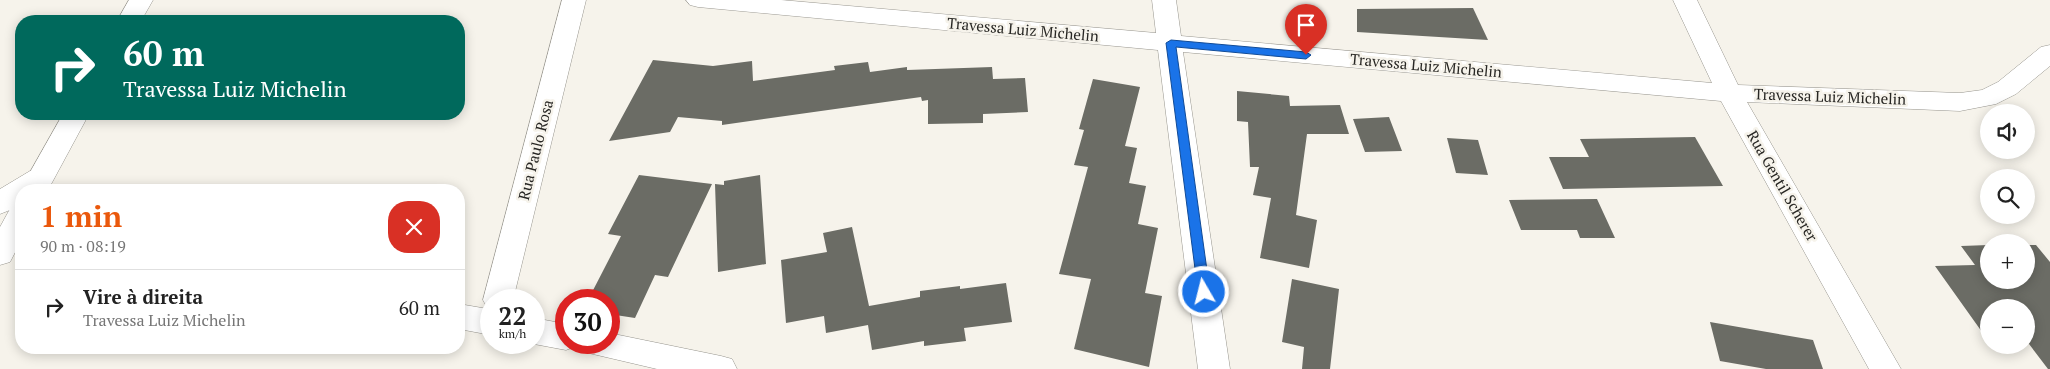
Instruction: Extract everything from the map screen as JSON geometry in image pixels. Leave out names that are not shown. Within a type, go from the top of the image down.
[{"type":"street","points":[[132,15],[141,0]]},
{"type":"street","name":"Rua Paulo Rosa","points":[[501,289],[574,0]]},
{"type":"street","name":"Travessa Luiz Michelin","points":[[698,0],[1729,93],[1960,102],[1987,98],[2007,88],[2050,53]]},
{"type":"street","points":[[1164,0],[1214,369]]},
{"type":"street","name":"Rua Gentil Scherer","points":[[1685,0],[1729,93],[1885,369]]},
{"type":"street","points":[[37,184],[73,120]]},
{"type":"street","points":[[0,203],[15,195]]},
{"type":"street","points":[[0,254],[15,230]]},
{"type":"street","points":[[465,317],[480,320]]},
{"type":"street","points":[[620,348],[721,369]]},
{"type":"building","points":[[1473,8],[1488,40],[1357,32],[1357,9]]},
{"type":"building","points":[[653,60],[713,66],[752,61],[753,81],[835,70],[834,66],[868,62],[870,72],[907,67],[907,70],[992,67],[993,79],[1025,78],[1028,112],[983,114],[983,123],[928,124],[928,100],[922,101],[921,97],[722,125],[722,121],[678,117],[670,132],[609,141]]},
{"type":"building","points":[[1093,79],[1140,87],[1125,146],[1137,148],[1129,183],[1146,186],[1138,224],[1158,228],[1145,293],[1162,296],[1149,367],[1074,349],[1091,279],[1059,274],[1088,167],[1074,165],[1084,130],[1079,129]]},
{"type":"building","points":[[1237,91],[1289,96],[1290,106],[1340,105],[1349,134],[1307,134],[1296,215],[1317,220],[1309,268],[1260,258],[1271,198],[1253,195],[1259,167],[1250,167],[1248,122],[1237,121]]},
{"type":"building","points":[[1389,117],[1402,151],[1365,152],[1353,119]]},
{"type":"building","points":[[1695,137],[1723,186],[1563,189],[1549,157],[1589,157],[1580,139]]},
{"type":"building","points":[[1447,138],[1478,140],[1488,175],[1456,173]]},
{"type":"building","points":[[639,175],[712,184],[668,277],[655,275],[635,318],[620,316],[620,289],[594,289],[621,236],[608,234]]},
{"type":"building","points":[[760,175],[766,264],[718,272],[715,184],[724,185],[724,181]]},
{"type":"building","points":[[1597,199],[1615,238],[1580,238],[1577,230],[1521,230],[1509,200]]},
{"type":"building","points":[[852,227],[869,306],[920,297],[920,291],[960,286],[960,289],[1006,283],[1012,322],[964,328],[966,341],[924,346],[924,341],[872,350],[868,325],[826,333],[824,316],[786,323],[781,260],[827,252],[823,233]]},
{"type":"building","points":[[1980,245],[1980,289],[2035,289],[2035,245],[2050,262],[2050,369],[2048,369],[2035,352],[2035,299],[1980,299],[1980,329],[1935,266],[1975,265],[1961,246]]},
{"type":"building","points":[[1292,279],[1339,289],[1330,369],[1302,369],[1304,347],[1282,342]]},
{"type":"building","points":[[1710,322],[1813,340],[1823,369],[1766,369],[1720,361]]},
{"type":"route","points":[[1204,292],[1171,43],[1306,55]]}]
